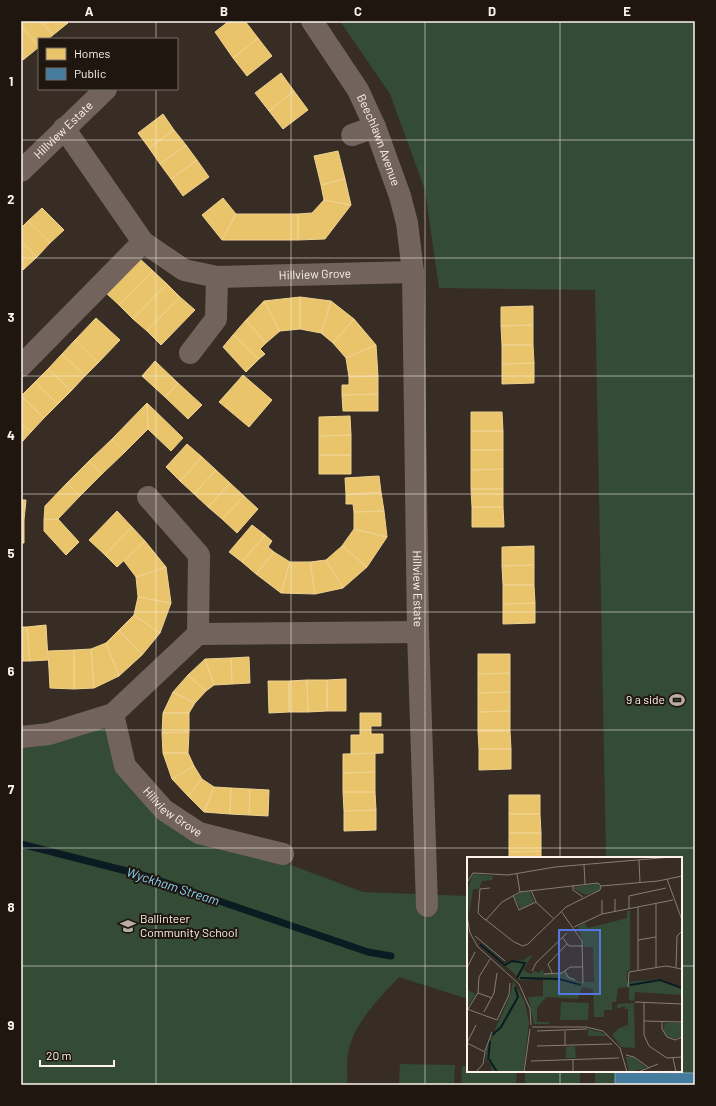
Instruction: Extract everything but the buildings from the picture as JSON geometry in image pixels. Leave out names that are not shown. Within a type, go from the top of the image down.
[{"type":"street","name":"Beechlawn Avenue","points":[[312,21],[358,90],[375,127],[400,196],[407,223],[413,272]]},
{"type":"street","name":"Hillview Estate","points":[[21,171],[105,90]]},
{"type":"street","points":[[352,136],[375,127]]},
{"type":"street","name":"Hillview Grove","points":[[64,128],[143,242],[184,270],[217,277],[413,272]]},
{"type":"street","points":[[21,366],[143,242]]},
{"type":"street","name":"Hillview Estate","points":[[413,272],[418,632],[427,906]]},
{"type":"street","points":[[190,353],[216,319],[217,277]]},
{"type":"street","points":[[148,497],[199,555],[198,634]]},
{"type":"street","points":[[21,737],[49,734],[113,714],[198,634],[418,632]]},
{"type":"street","name":"Hillview Grove","points":[[113,714],[125,766],[164,810],[199,833],[283,854]]},
{"type":"green space","points":[[340,21],[695,21],[695,1085],[595,1085],[595,1072],[682,1072],[682,857],[606,857],[595,290],[439,288],[425,190],[390,94]]},
{"type":"green space","points":[[109,720],[160,816],[363,892],[467,896],[467,999],[399,977],[375,1003],[355,1032],[348,1054],[347,1085],[21,1085],[21,737]]},
{"type":"green space","points":[[400,1064],[455,1065],[454,1085],[399,1085]]},
{"type":"green space","points":[[462,1066],[467,1066],[467,1072],[517,1072],[516,1085],[461,1085]]},
{"type":"green space","points":[[525,1072],[580,1072],[580,1085],[525,1085]]},
{"type":"waterway","name":"Wyckham Stream","points":[[21,844],[146,876],[368,952],[391,956]]},
{"type":"place","name":"9 a side","points":[[677,700]]},
{"type":"place","name":"Ballinteer Community School","points":[[128,926]]}]
